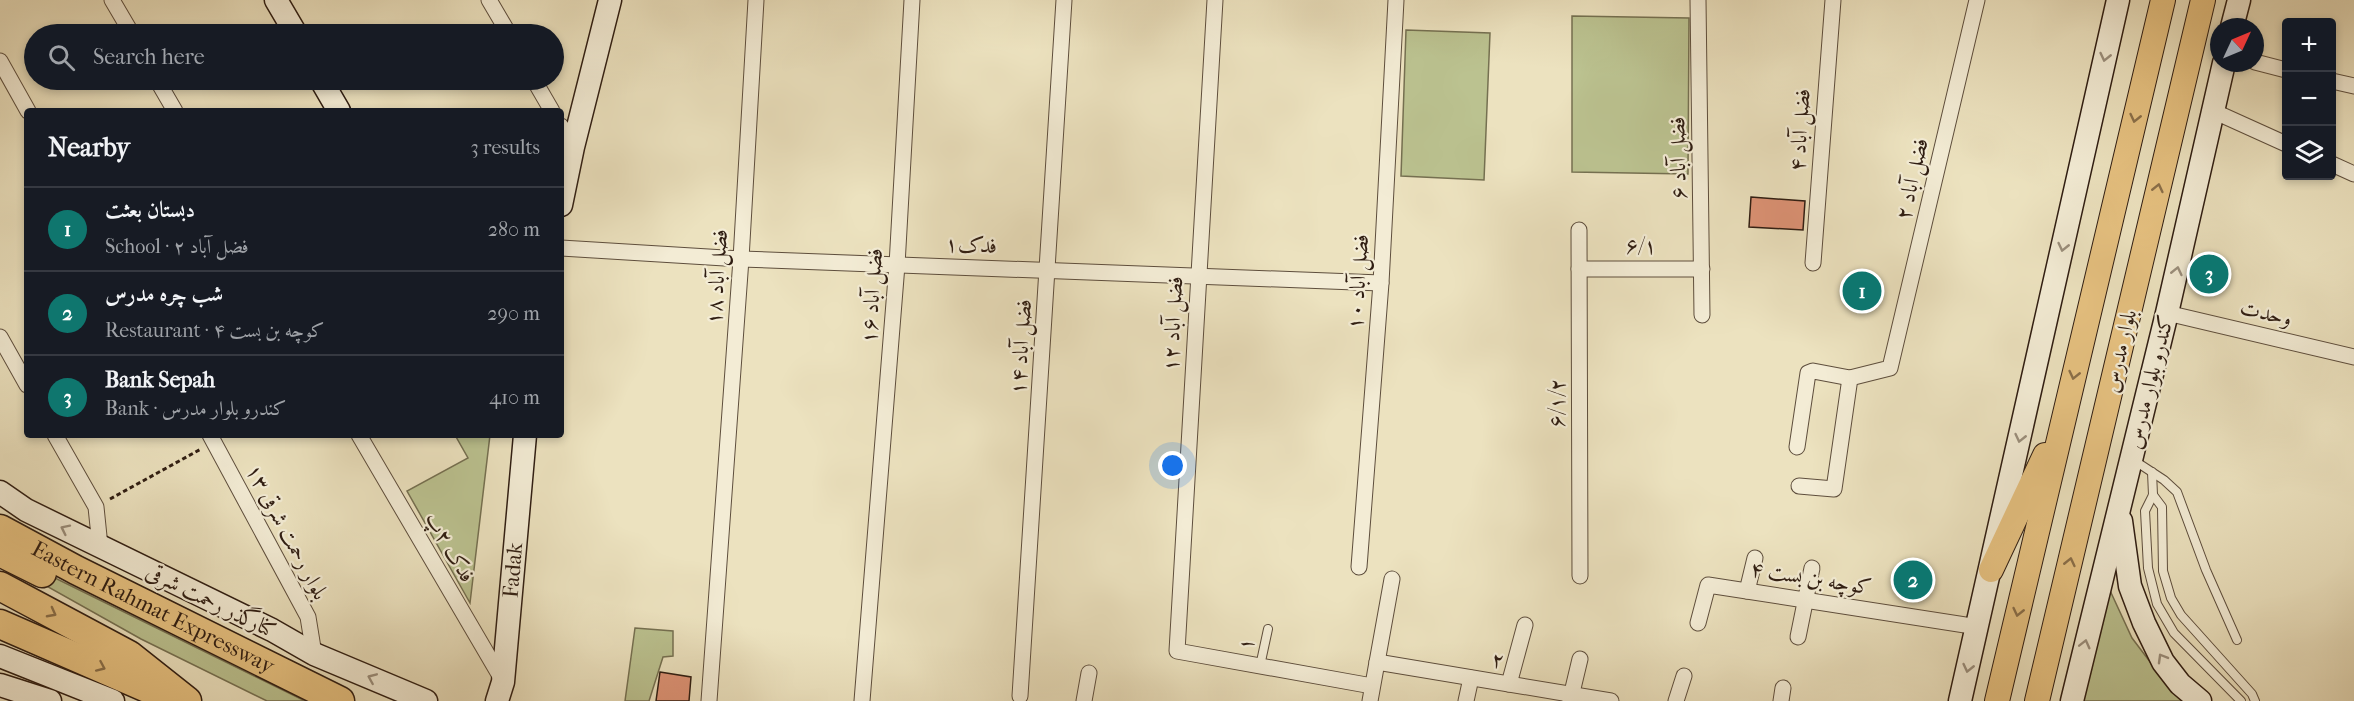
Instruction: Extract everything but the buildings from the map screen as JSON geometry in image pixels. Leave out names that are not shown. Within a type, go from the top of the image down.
[{"type":"highway","name":"Eastern Rahmat Expressway","points":[[0,529],[76,570],[340,701]]},
{"type":"highway","points":[[0,552],[129,619],[222,643]]},
{"type":"highway","points":[[0,586],[129,655],[187,701]]},
{"type":"highway","points":[[0,624],[28,634],[176,701]]},
{"type":"main road","points":[[276,0],[290,24]]},
{"type":"main road","points":[[564,190],[610,0]]},
{"type":"main road","points":[[1960,701],[2118,0]]},
{"type":"main road","name":"بلوار مدرس","points":[[1997,701],[2163,0]]},
{"type":"main road","name":"بلوار مدرس","points":[[2037,701],[2203,0]]},
{"type":"main road","points":[[2234,18],[2239,0]]},
{"type":"main road","name":"کندرو بلوار مدرس","points":[[2072,701],[2167,312],[2222,72]]},
{"type":"main road","points":[[327,90],[337,108]]},
{"type":"main road","points":[[2083,337],[2121,347]]},
{"type":"main road","points":[[1991,570],[2066,412]]},
{"type":"main road","name":"Fadak","points":[[500,691],[524,438]]},
{"type":"main road","name":"کنارگذر رحمت شرقی","points":[[0,492],[26,510],[314,654],[426,701]]},
{"type":"main road","points":[[2119,508],[2130,585],[2144,623],[2163,662],[2180,684],[2200,701]]},
{"type":"main road","points":[[0,656],[113,701]]},
{"type":"main road","points":[[0,685],[50,701]]},
{"type":"street","points":[[112,0],[126,24]]},
{"type":"street","points":[[489,0],[503,24]]},
{"type":"street","name":"فضل آباد ۱۸","points":[[708,701],[741,260],[756,0]]},
{"type":"street","name":"فضل آباد ۱۶","points":[[862,701],[897,265],[912,0]]},
{"type":"street","name":"فضل آباد ۱۴","points":[[1020,696],[1064,0]]},
{"type":"street","name":"فضل آباد ۱۲","points":[[1215,0],[1177,651],[1260,666]]},
{"type":"street","name":"فضل آباد ۱۰","points":[[1359,567],[1381,283],[1396,0]]},
{"type":"street","name":"فضل آباد ۶","points":[[1698,0],[1702,315]]},
{"type":"street","name":"فضل آباد ۴","points":[[1813,263],[1833,0]]},
{"type":"street","name":"فضل آباد ۲","points":[[1850,378],[1890,368],[1977,0]]},
{"type":"street","points":[[0,61],[26,108]]},
{"type":"street","points":[[2264,64],[2282,69]]},
{"type":"street","points":[[2336,82],[2354,86]]},
{"type":"street","points":[[163,90],[173,108]]},
{"type":"street","points":[[540,90],[550,108]]},
{"type":"street","points":[[2213,111],[2282,142]]},
{"type":"street","points":[[564,131],[573,147]]},
{"type":"street","points":[[2336,166],[2354,174]]},
{"type":"street","name":"۶/۱/۲","points":[[1579,230],[1580,576]]},
{"type":"street","name":"فدک۱","points":[[564,248],[741,260],[1381,283]]},
{"type":"street","name":"۶/۱","points":[[1579,269],[1702,269]]},
{"type":"street","name":"وحدت","points":[[2167,312],[2354,357]]},
{"type":"street","points":[[0,337],[24,380]]},
{"type":"street","points":[[1797,447],[1808,373],[1813,371],[1850,378],[1833,489],[1799,486]]},
{"type":"street","points":[[57,438],[96,507],[100,546]]},
{"type":"street","name":"فدک ۲پ","points":[[361,438],[500,691]]},
{"type":"street","name":"بلوار رحمت شرقی ۱۳","points":[[212,439],[308,617],[314,654]]},
{"type":"street","points":[[1747,591],[1755,558]]},
{"type":"street","points":[[1798,636],[1812,568]]},
{"type":"street","points":[[1260,666],[1371,694],[1392,579]]},
{"type":"street","name":"کوچه بن بست ۴","points":[[1698,623],[1708,585],[1978,627]]},
{"type":"street","points":[[1509,684],[1525,625]]},
{"type":"street","points":[[1571,698],[1580,659]]},
{"type":"street","name":"۲","points":[[1377,662],[1509,684],[1571,698],[1611,701]]},
{"type":"street","points":[[1084,701],[1089,673]]},
{"type":"street","points":[[1676,701],[1684,676]]},
{"type":"street","points":[[1466,701],[1471,678]]},
{"type":"lane","points":[[2131,459],[2177,492],[2206,570],[2237,640]]},
{"type":"lane","points":[[2152,472],[2153,495],[2145,511],[2148,568],[2157,604],[2174,633],[2241,701]]},
{"type":"lane","points":[[2153,495],[2162,507],[2163,570],[2170,598],[2181,615],[2252,694],[2255,701]]},
{"type":"lane","name":"۱","points":[[1260,666],[1268,629]]},
{"type":"path","points":[[96,507],[212,439]]},
{"type":"green space","points":[[1572,16],[1689,18],[1688,174],[1572,172]]},
{"type":"green space","points":[[1406,30],[1490,33],[1484,180],[1401,176]]},
{"type":"green space","points":[[457,438],[490,438],[470,603],[407,491],[468,458]]},
{"type":"green space","points":[[0,560],[55,578],[305,701],[267,701],[141,639]]},
{"type":"green space","points":[[2107,584],[2132,638],[2157,671],[2189,701],[2078,701]]},
{"type":"green space","points":[[635,628],[673,631],[673,656],[663,657],[649,701],[625,701]]},
{"type":"place","name":"Bank Sepah","points":[[2209,274]]},
{"type":"place","name":"دبستان بعثت","points":[[1862,291]]},
{"type":"place","name":"شب چره مدرس","points":[[1913,580]]}]
